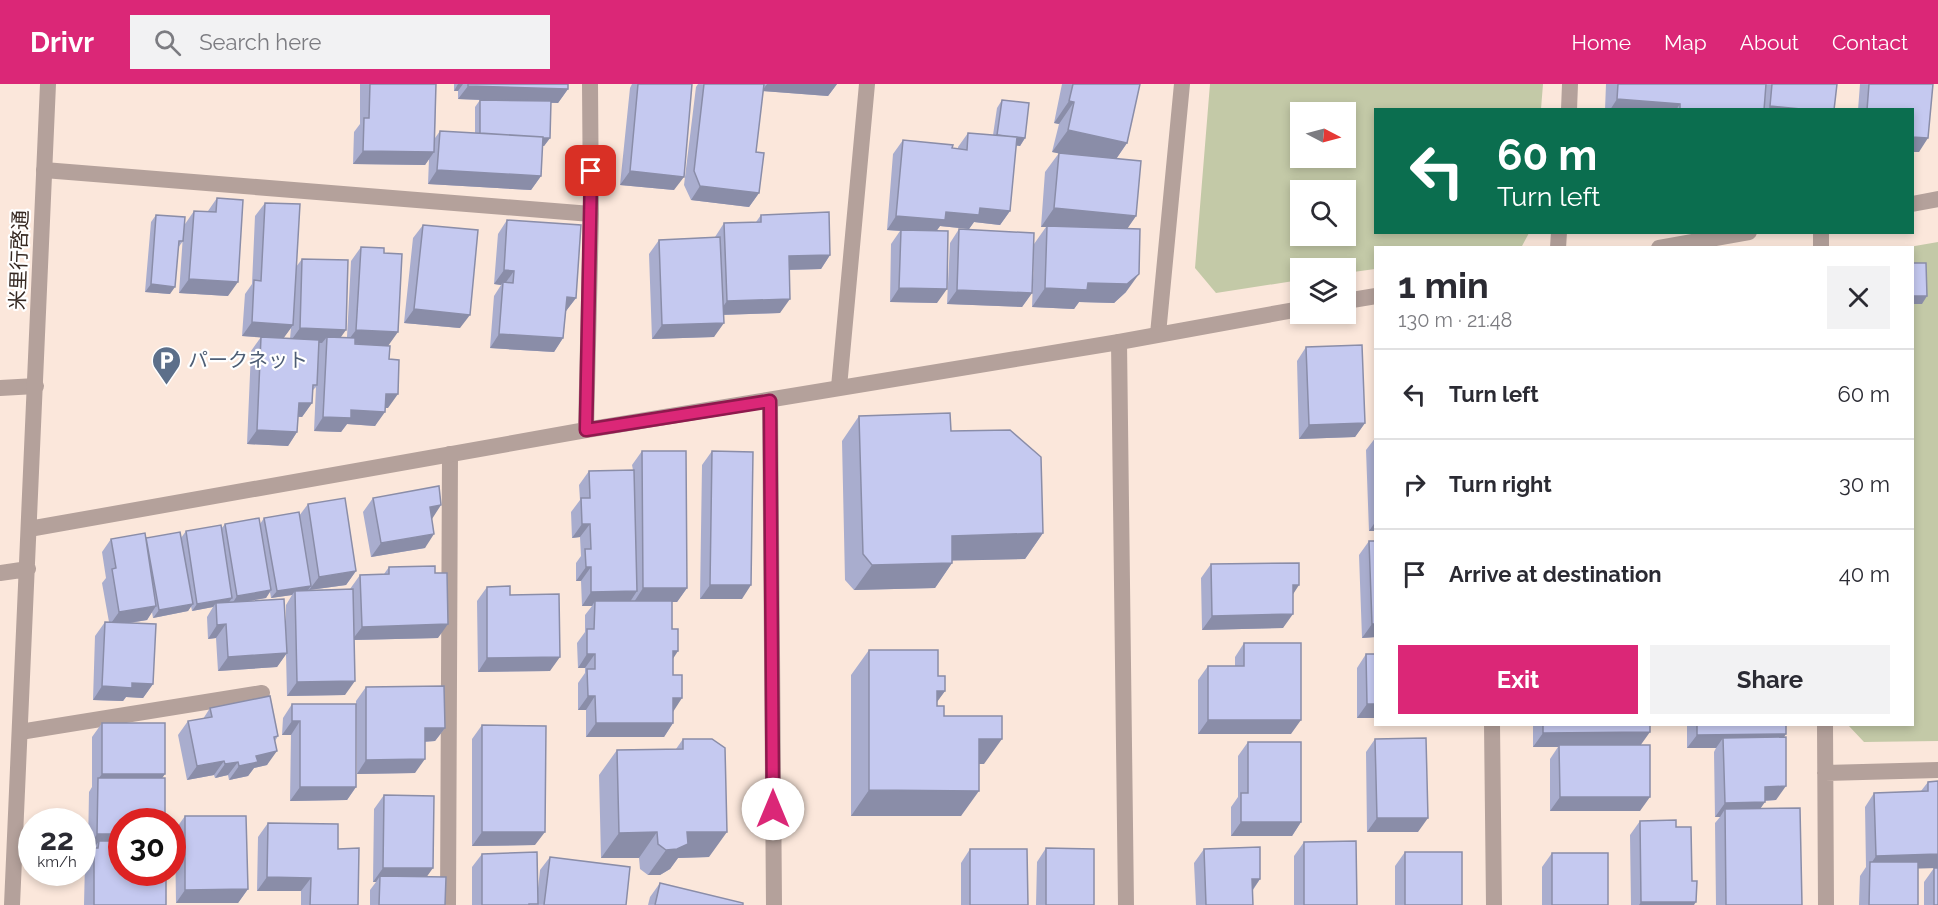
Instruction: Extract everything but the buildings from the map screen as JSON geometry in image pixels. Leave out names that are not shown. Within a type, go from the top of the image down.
[{"type":"street","name":"米里行啓通","points":[[12,905],[48,84]]},
{"type":"street","points":[[586,430],[591,214],[590,84]]},
{"type":"street","points":[[839,387],[867,84]]},
{"type":"street","points":[[1158,334],[1182,84]]},
{"type":"street","points":[[1569,108],[1570,84]]},
{"type":"street","points":[[44,170],[591,214]]},
{"type":"street","points":[[1914,204],[1938,199]]},
{"type":"street","points":[[1670,246],[1738,234]]},
{"type":"street","points":[[1356,299],[1374,296]]},
{"type":"street","points":[[29,529],[586,430],[1119,342],[1290,311]]},
{"type":"street","points":[[1119,342],[1126,905]]},
{"type":"street","points":[[0,388],[36,386]]},
{"type":"street","points":[[770,401],[774,905]]},
{"type":"street","points":[[448,905],[450,454]]},
{"type":"street","points":[[0,573],[28,569]]},
{"type":"street","points":[[20,732],[262,693]]},
{"type":"street","points":[[1492,726],[1494,905]]},
{"type":"street","points":[[1824,726],[1826,905]]},
{"type":"street","points":[[1825,773],[1938,770]]},
{"type":"green space","points":[[1210,84],[1543,84],[1541,108],[1374,108],[1374,234],[1528,234],[1522,246],[1374,246],[1374,269],[1356,272],[1356,258],[1290,258],[1290,282],[1216,293],[1195,268]]},
{"type":"green space","points":[[1938,242],[1938,741],[1864,742],[1849,726],[1914,726],[1914,246]]},
{"type":"place","name":"パークネット","points":[[167,386]]},
{"type":"route","points":[[591,171],[586,430],[770,401],[773,809]]}]
